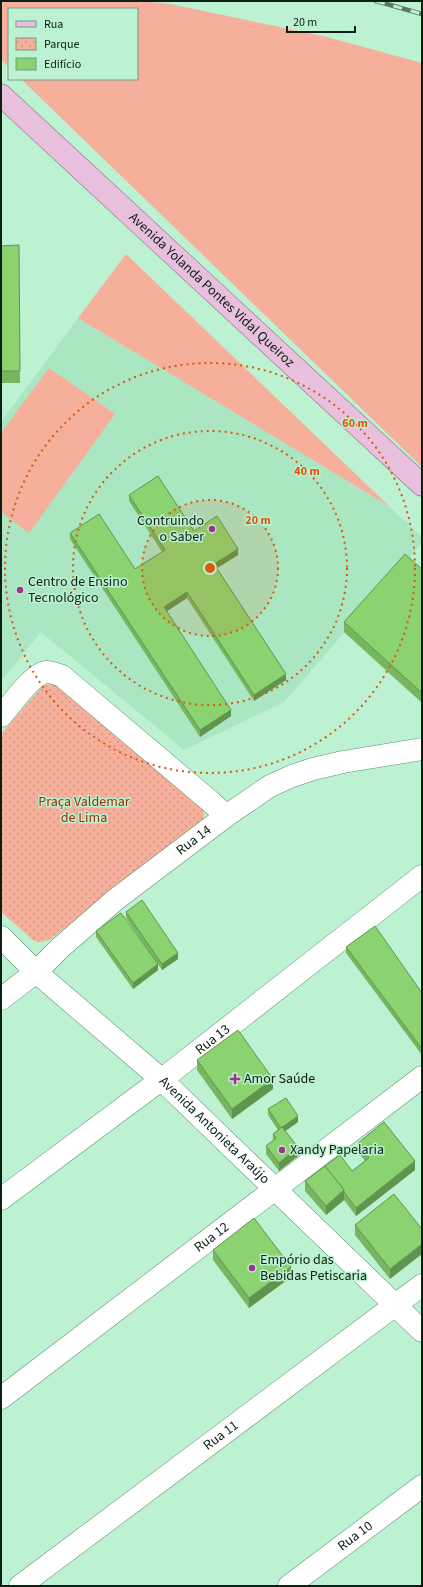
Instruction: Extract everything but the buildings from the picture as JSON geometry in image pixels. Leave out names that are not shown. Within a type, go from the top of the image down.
[{"type":"main road","name":"Avenida Yolanda Pontes Vidal Queiroz","points":[[1,95],[422,485]]},
{"type":"street","points":[[1,716],[34,678],[45,672],[55,673],[68,681],[226,816]]},
{"type":"street","name":"Rua 14","points":[[1,999],[36,972],[60,948],[115,900],[226,816],[270,786],[292,776],[343,762],[422,749]]},
{"type":"street","name":"Rua 13","points":[[1,1199],[161,1079],[422,876]]},
{"type":"street","name":"Avenida Antonieta Araújo","points":[[1,937],[36,972],[161,1079],[395,1306],[422,1330]]},
{"type":"street","name":"Rua 12","points":[[1,1398],[422,1077]]},
{"type":"street","name":"Rua 11","points":[[20,1586],[422,1285]]},
{"type":"street","name":"Rua 10","points":[[289,1586],[422,1486]]},
{"type":"shaded area","name":"Contruindo o Saber","points":[[78,318],[389,506],[422,537],[422,543],[284,702],[184,750],[41,632],[1,681],[1,422]]},
{"type":"green space","points":[[1,1],[140,1],[170,4],[327,37],[422,63],[422,467],[22,80],[138,80],[138,8],[8,8],[8,66],[1,60]]},
{"type":"green space","points":[[126,254],[389,506],[78,318]]},
{"type":"green space","points":[[49,368],[115,414],[29,533],[1,512],[1,433]]},
{"type":"green space","name":"Praça Valdemar de Lima","points":[[56,683],[201,804],[204,814],[202,825],[49,940],[39,942],[33,940],[1,912],[1,734],[43,686]]},
{"type":"railway","points":[[376,1],[422,14]]},
{"type":"place","name":"Contruindo o Saber","points":[[212,529]]},
{"type":"place","name":"Centro de Ensino Tecnológico","points":[[20,590]]},
{"type":"place","name":"Amor Saúde","points":[[235,1079]]},
{"type":"place","name":"Xandy Papelaria","points":[[282,1150]]},
{"type":"place","name":"Empório das Bebidas Petiscaria","points":[[252,1268]]}]
